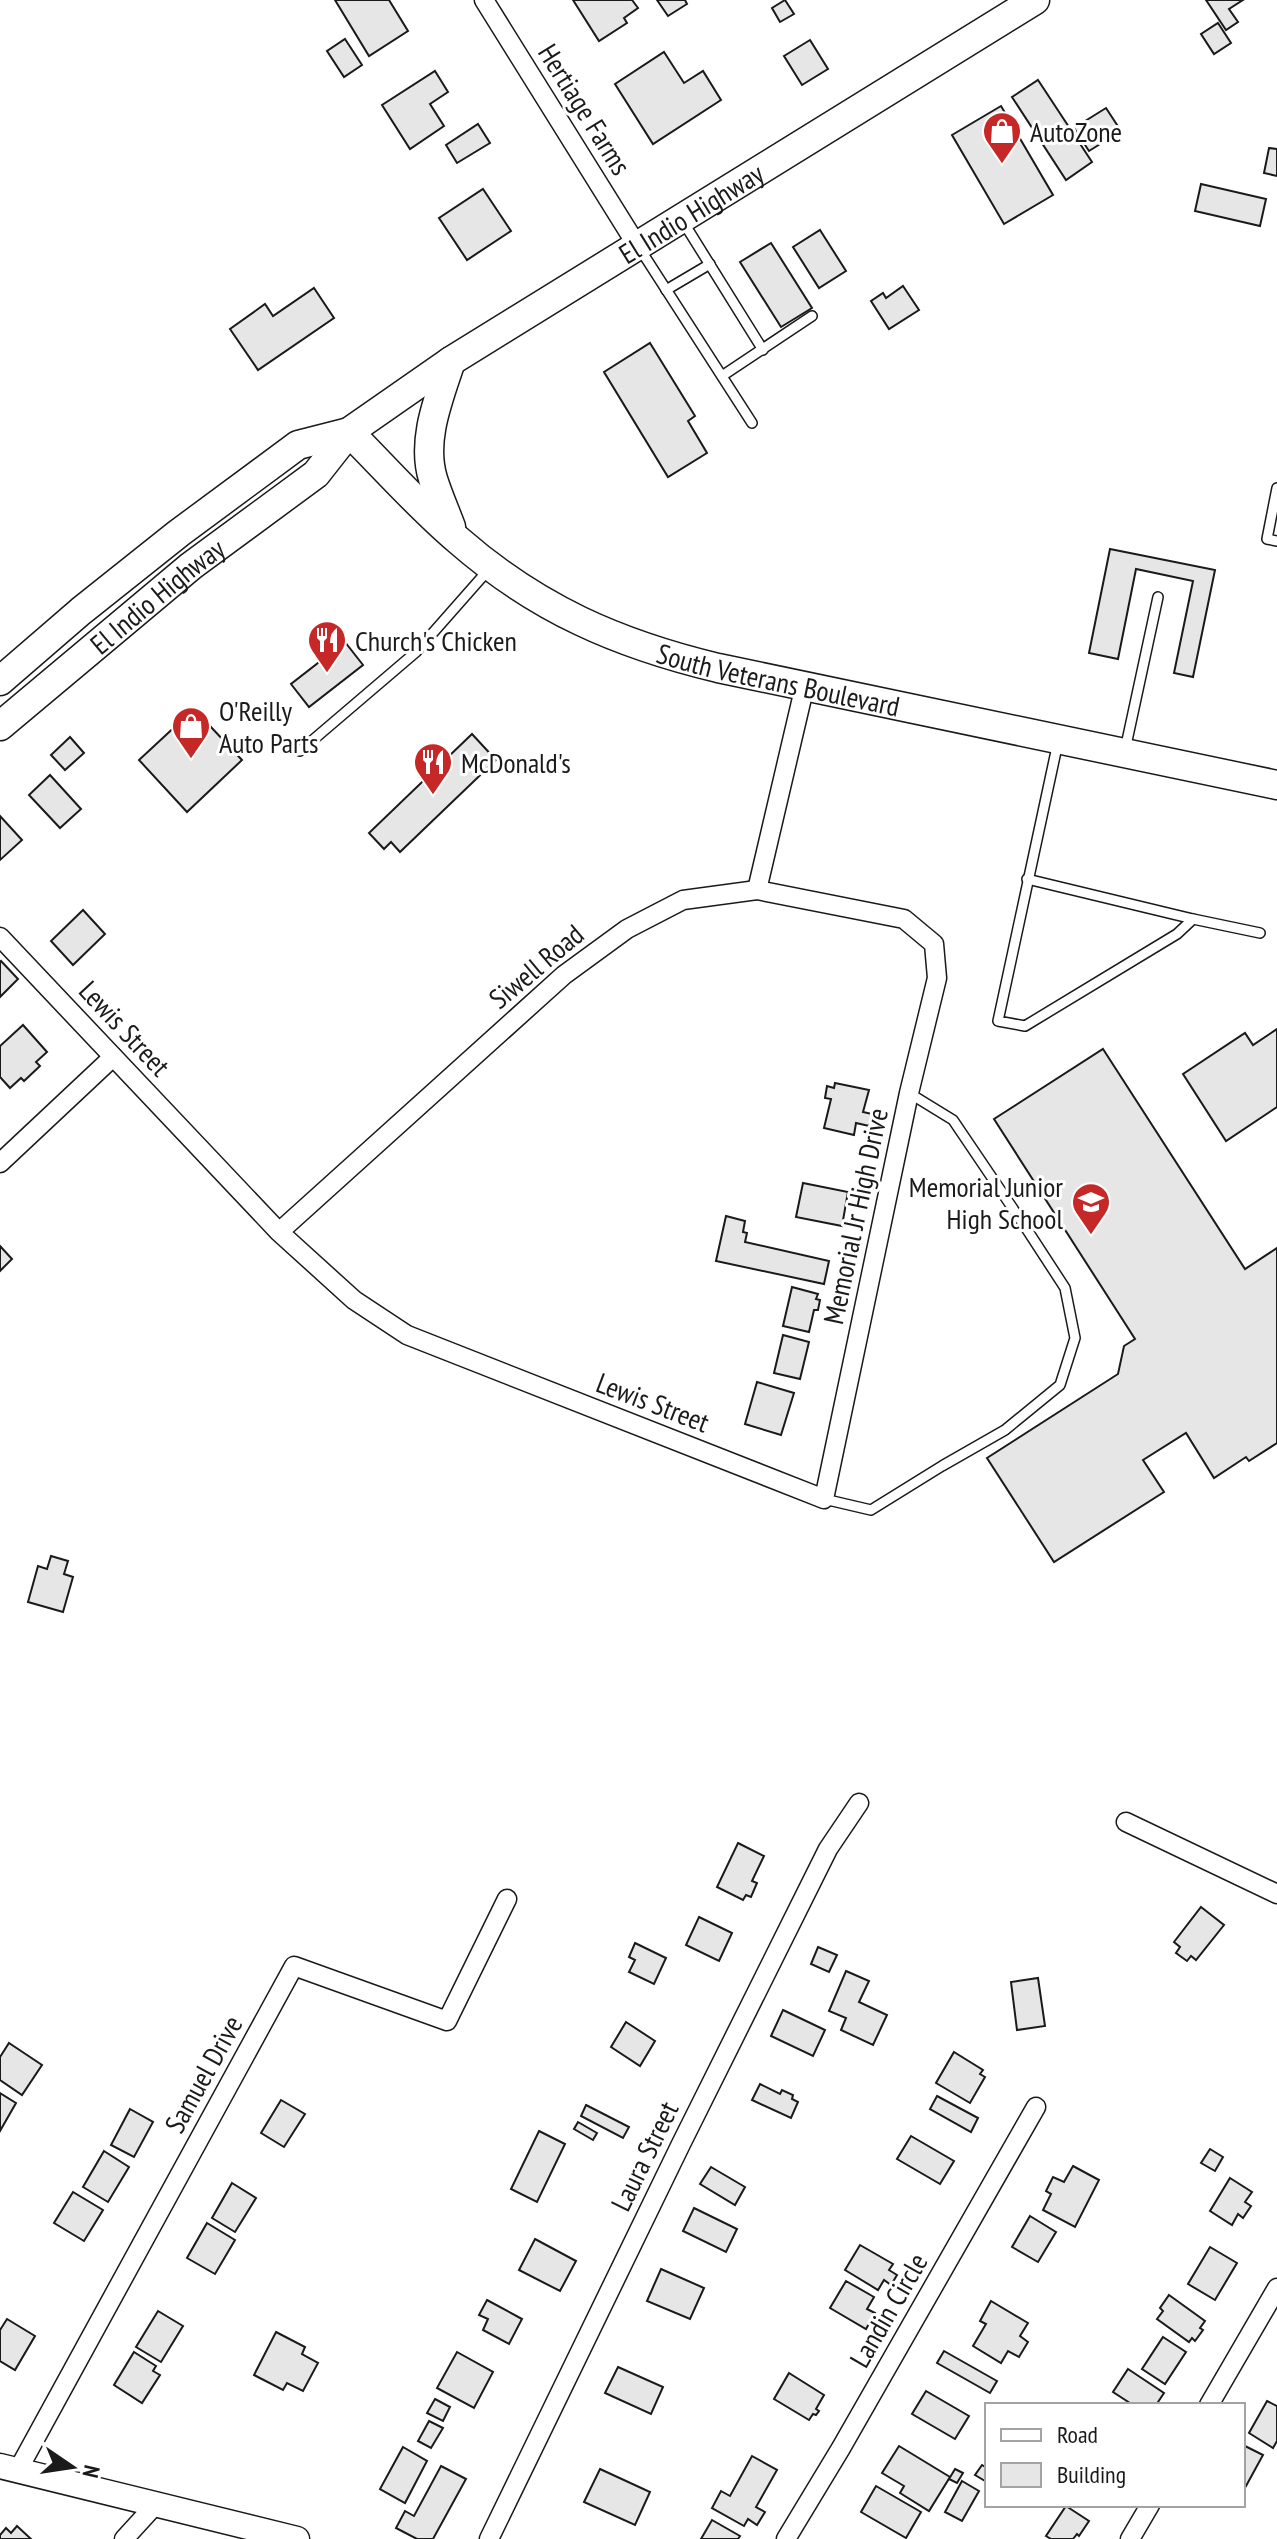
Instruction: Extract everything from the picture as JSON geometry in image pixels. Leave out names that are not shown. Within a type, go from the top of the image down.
[{"type":"main road","name":"El Indio Highway","points":[[0,726],[191,566],[316,474],[349,432],[451,361],[1035,0]]},
{"type":"main road","points":[[451,361],[434,413],[430,449],[432,477],[456,539]]},
{"type":"main road","name":"El Indio Highway","points":[[0,681],[179,533],[298,445],[349,432]]},
{"type":"main road","name":"South Veterans Boulevard","points":[[349,432],[456,539],[491,567],[563,614],[614,638],[671,657],[1277,785]]},
{"type":"street","name":"Hertiage Farms","points":[[484,0],[638,247]]},
{"type":"street","points":[[757,890],[805,685]]},
{"type":"street","name":"Siwell Road","points":[[279,1232],[564,975],[627,929],[683,900],[757,890],[904,919],[934,944]]},
{"type":"street","name":"Lewis Street","points":[[0,937],[279,1232],[354,1300],[407,1335],[824,1499]]},
{"type":"street","name":"Memorial Jr High Drive","points":[[824,1499],[909,1093],[937,978],[934,944]]},
{"type":"street","points":[[0,1163],[113,1057]]},
{"type":"street","name":"Laura Street","points":[[489,2539],[828,1849],[859,1803]]},
{"type":"street","points":[[1126,1822],[1277,1894]]},
{"type":"street","name":"Samuel Drive","points":[[9,2468],[294,1966],[447,2021],[507,1899]]},
{"type":"street","name":"Landin Circle","points":[[786,2539],[1036,2107]]},
{"type":"street","points":[[1210,2403],[1277,2288]]},
{"type":"street","points":[[9,2468],[297,2539]]},
{"type":"street","points":[[124,2539],[156,2504]]},
{"type":"street","points":[[1130,2539],[1149,2507]]},
{"type":"lane","points":[[682,219],[763,350]]},
{"type":"lane","points":[[638,247],[752,423]]},
{"type":"lane","points":[[666,290],[710,264]]},
{"type":"lane","points":[[722,376],[812,316]]},
{"type":"lane","points":[[1277,488],[1267,539],[1277,541]]},
{"type":"lane","points":[[300,751],[416,652],[491,567]]},
{"type":"lane","points":[[1125,753],[1158,597]]},
{"type":"lane","points":[[1058,739],[998,1021],[1025,1026],[1177,934],[1193,919]]},
{"type":"lane","points":[[1027,879],[1260,933]]},
{"type":"lane","name":"Lewis Street","points":[[824,1499],[871,1510],[1005,1430],[1060,1385],[1075,1338],[1065,1288],[999,1187],[953,1120],[909,1093]]},
{"type":"building","points":[[335,0],[389,0],[408,31],[369,56]]},
{"type":"building","points":[[573,0],[632,0],[638,8],[624,18],[627,23],[599,41]]},
{"type":"building","points":[[657,0],[685,0],[687,4],[668,16]]},
{"type":"building","points":[[785,0],[794,14],[780,22],[772,8]]},
{"type":"building","points":[[1206,0],[1243,0],[1229,9],[1238,22],[1226,30]]},
{"type":"building","points":[[1218,23],[1231,43],[1214,54],[1201,34]]},
{"type":"building","points":[[345,39],[362,65],[344,77],[327,51]]},
{"type":"building","points":[[810,40],[828,69],[802,85],[784,56]]},
{"type":"building","points":[[664,52],[684,83],[703,71],[721,100],[653,144],[615,84]]},
{"type":"building","points":[[435,71],[448,92],[430,104],[444,126],[410,149],[382,105]]},
{"type":"building","points":[[1038,80],[1092,162],[1066,180],[1012,97]]},
{"type":"building","name":"AutoZone","points":[[1001,106],[1053,195],[1004,224],[952,135]]},
{"type":"building","points":[[1106,108],[1121,131],[1089,151],[1074,128]]},
{"type":"building","points":[[478,124],[490,143],[457,163],[446,145]]},
{"type":"building","points":[[1269,148],[1277,149],[1277,176],[1264,173]]},
{"type":"building","points":[[1201,184],[1266,199],[1260,226],[1195,211]]},
{"type":"building","points":[[483,189],[511,231],[467,260],[439,218]]},
{"type":"building","points":[[820,230],[846,271],[819,288],[793,247]]},
{"type":"building","points":[[771,243],[812,308],[781,327],[740,262]]},
{"type":"building","points":[[903,286],[919,310],[889,329],[871,301],[883,293],[886,298]]},
{"type":"building","points":[[314,288],[334,318],[258,370],[230,329],[265,304],[273,316]]},
{"type":"building","points":[[650,343],[695,416],[688,421],[707,453],[668,477],[604,372]]},
{"type":"building","points":[[1110,549],[1215,570],[1193,677],[1174,673],[1193,581],[1136,569],[1118,659],[1089,653]]},
{"type":"building","name":"Church's Chicken","points":[[345,642],[363,665],[309,707],[291,684]]},
{"type":"building","name":"O'Reilly Auto Parts","points":[[194,709],[242,760],[187,812],[139,760]]},
{"type":"building","name":"McDonald's","points":[[472,734],[496,760],[400,852],[391,842],[384,849],[369,833]]},
{"type":"building","points":[[70,737],[84,753],[65,770],[51,755]]},
{"type":"building","points":[[50,775],[81,809],[60,828],[29,795]]},
{"type":"building","points":[[0,816],[22,840],[0,860]]},
{"type":"building","points":[[83,910],[105,934],[73,965],[51,941]]},
{"type":"building","points":[[0,962],[18,979],[0,997]]},
{"type":"building","points":[[23,1025],[47,1052],[36,1062],[40,1066],[24,1081],[21,1078],[10,1088],[0,1077],[0,1046]]},
{"type":"building","points":[[1277,1029],[1277,1107],[1226,1141],[1183,1074],[1245,1033],[1253,1045]]},
{"type":"building","points":[[1103,1049],[1245,1269],[1277,1248],[1277,1443],[1249,1461],[1246,1457],[1214,1478],[1186,1433],[1143,1460],[1164,1492],[1054,1562],[987,1458],[1118,1374],[1124,1346],[1135,1339],[994,1119]]},
{"type":"building","points":[[835,1083],[869,1090],[863,1112],[881,1116],[878,1128],[856,1123],[854,1135],[824,1128],[831,1099],[825,1098],[827,1086],[834,1088]]},
{"type":"building","points":[[803,1183],[848,1192],[842,1226],[796,1217]]},
{"type":"building","points":[[726,1216],[745,1221],[745,1242],[829,1261],[824,1284],[716,1261]]},
{"type":"building","points":[[0,1246],[12,1259],[0,1271]]},
{"type":"building","points":[[792,1287],[818,1294],[818,1310],[814,1310],[809,1332],[783,1326]]},
{"type":"building","points":[[783,1335],[809,1342],[800,1379],[774,1373]]},
{"type":"building","points":[[757,1382],[794,1393],[781,1435],[745,1424]]},
{"type":"building","points":[[51,1556],[68,1561],[64,1574],[73,1577],[63,1612],[28,1602],[38,1566],[47,1569]]},
{"type":"building","points":[[738,1843],[764,1856],[752,1881],[757,1883],[751,1897],[746,1895],[743,1900],[717,1887]]},
{"type":"building","points":[[1201,1907],[1224,1925],[1196,1960],[1191,1956],[1187,1961],[1176,1953],[1180,1947],[1174,1942]]},
{"type":"building","points":[[699,1917],[732,1933],[719,1961],[686,1945]]},
{"type":"building","points":[[635,1943],[666,1958],[654,1984],[629,1972],[635,1960],[629,1957]]},
{"type":"building","points":[[818,1947],[837,1955],[829,1972],[811,1964]]},
{"type":"building","points":[[846,1971],[869,1981],[859,2002],[887,2015],[873,2045],[841,2030],[846,2018],[829,2011]]},
{"type":"building","points":[[1038,1978],[1045,2026],[1017,2030],[1011,1982]]},
{"type":"building","points":[[783,2010],[825,2030],[813,2056],[771,2036]]},
{"type":"building","points":[[626,2022],[655,2041],[640,2066],[611,2047]]},
{"type":"building","points":[[9,2043],[42,2065],[22,2095],[0,2080],[0,2057]]},
{"type":"building","points":[[954,2052],[983,2070],[980,2074],[985,2077],[970,2103],[936,2083]]},
{"type":"building","points":[[760,2084],[780,2094],[782,2090],[793,2095],[792,2099],[798,2102],[791,2118],[752,2100]]},
{"type":"building","points":[[0,2093],[16,2103],[0,2131]]},
{"type":"building","points":[[937,2096],[978,2118],[971,2132],[930,2109]]},
{"type":"building","points":[[281,2100],[305,2114],[284,2147],[261,2133]]},
{"type":"building","points":[[586,2105],[629,2127],[623,2138],[581,2116]]},
{"type":"building","points":[[130,2109],[153,2122],[134,2157],[111,2145]]},
{"type":"building","points":[[578,2122],[597,2133],[593,2140],[574,2129]]},
{"type":"building","points":[[539,2131],[565,2144],[537,2202],[511,2189]]},
{"type":"building","points":[[911,2136],[954,2161],[940,2184],[897,2159]]},
{"type":"building","points":[[1210,2149],[1223,2157],[1215,2171],[1201,2163]]},
{"type":"building","points":[[104,2151],[129,2167],[108,2202],[83,2187]]},
{"type":"building","points":[[1073,2166],[1099,2180],[1075,2227],[1043,2210],[1051,2194],[1046,2191],[1053,2177],[1064,2182]]},
{"type":"building","points":[[711,2167],[745,2187],[735,2205],[700,2184]]},
{"type":"building","points":[[1230,2178],[1252,2192],[1245,2202],[1251,2206],[1243,2218],[1238,2214],[1232,2225],[1210,2211]]},
{"type":"building","points":[[232,2183],[256,2198],[235,2232],[212,2218]]},
{"type":"building","points":[[73,2192],[103,2210],[84,2241],[54,2223]]},
{"type":"building","points":[[694,2208],[737,2229],[726,2252],[683,2231]]},
{"type":"building","points":[[1030,2216],[1056,2232],[1038,2262],[1012,2247]]},
{"type":"building","points":[[207,2223],[235,2240],[215,2274],[187,2258]]},
{"type":"building","points":[[535,2239],[576,2261],[560,2291],[519,2270]]},
{"type":"building","points":[[860,2245],[893,2264],[889,2270],[897,2275],[891,2285],[884,2280],[878,2290],[845,2270]]},
{"type":"building","points":[[1210,2247],[1237,2263],[1215,2300],[1188,2284]]},
{"type":"building","points":[[661,2269],[704,2288],[690,2319],[647,2301]]},
{"type":"building","points":[[846,2281],[874,2297],[867,2309],[875,2313],[866,2329],[830,2308]]},
{"type":"building","points":[[1169,2295],[1205,2321],[1195,2341],[1192,2338],[1189,2342],[1157,2319]]},
{"type":"building","points":[[487,2300],[522,2319],[509,2344],[483,2330],[488,2319],[479,2315]]},
{"type":"building","points":[[991,2301],[1028,2323],[1020,2336],[1028,2342],[1019,2357],[1008,2351],[1001,2363],[973,2346],[986,2324],[980,2321]]},
{"type":"building","points":[[158,2311],[183,2326],[161,2362],[136,2347]]},
{"type":"building","points":[[7,2319],[35,2336],[15,2370],[0,2361],[0,2330]]},
{"type":"building","points":[[276,2332],[305,2347],[302,2354],[318,2363],[303,2391],[287,2383],[283,2390],[254,2375]]},
{"type":"building","points":[[1163,2337],[1186,2352],[1165,2384],[1142,2369]]},
{"type":"building","points":[[944,2351],[997,2381],[990,2393],[937,2363]]},
{"type":"building","points":[[134,2352],[156,2366],[153,2371],[160,2375],[142,2403],[114,2385]]},
{"type":"building","points":[[457,2352],[493,2372],[474,2408],[437,2388]]},
{"type":"building","points":[[618,2367],[663,2387],[651,2414],[605,2393]]},
{"type":"building","points":[[1128,2369],[1164,2393],[1157,2403],[1130,2403],[1113,2392]]},
{"type":"building","points":[[789,2373],[824,2395],[816,2409],[819,2411],[809,2420],[774,2399]]},
{"type":"building","points":[[926,2391],[969,2416],[955,2439],[912,2414]]},
{"type":"building","points":[[435,2399],[450,2407],[443,2421],[427,2413]]},
{"type":"building","points":[[1267,2401],[1277,2406],[1277,2441],[1273,2448],[1249,2433]]},
{"type":"building","points":[[429,2421],[443,2428],[431,2448],[418,2441]]},
{"type":"building","points":[[899,2446],[950,2477],[929,2511],[900,2493],[904,2486],[882,2473]]},
{"type":"building","points":[[1245,2446],[1263,2455],[1245,2485]]},
{"type":"building","points":[[403,2447],[427,2461],[405,2503],[380,2489]]},
{"type":"building","points":[[752,2456],[777,2470],[756,2507],[765,2512],[757,2525],[748,2519],[744,2526],[712,2508],[721,2491],[730,2496]]},
{"type":"building","points":[[982,2465],[985,2467],[985,2481],[975,2475]]},
{"type":"building","points":[[441,2466],[466,2479],[433,2539],[417,2539],[396,2528],[405,2511],[414,2516]]},
{"type":"building","points":[[600,2469],[650,2492],[635,2525],[584,2502]]},
{"type":"building","points":[[955,2469],[963,2473],[957,2483],[949,2479]]},
{"type":"building","points":[[962,2481],[979,2491],[962,2521],[945,2512]]},
{"type":"building","points":[[876,2486],[921,2512],[906,2538],[861,2512]]},
{"type":"building","points":[[1065,2507],[1089,2521],[1079,2536],[1077,2534],[1073,2539],[1051,2539],[1046,2536]]},
{"type":"building","points":[[712,2520],[740,2536],[738,2539],[701,2539]]},
{"type":"building","points":[[17,2526],[31,2539],[0,2539],[6,2528],[11,2533]]},
{"type":"place","name":"AutoZone","points":[[1002,165]]},
{"type":"place","name":"Church's Chicken","points":[[327,674]]},
{"type":"place","name":"O'Reilly Auto Parts","points":[[191,760]]},
{"type":"place","name":"McDonald's","points":[[433,796]]},
{"type":"place","name":"Memorial Junior High School","points":[[1091,1236]]}]
